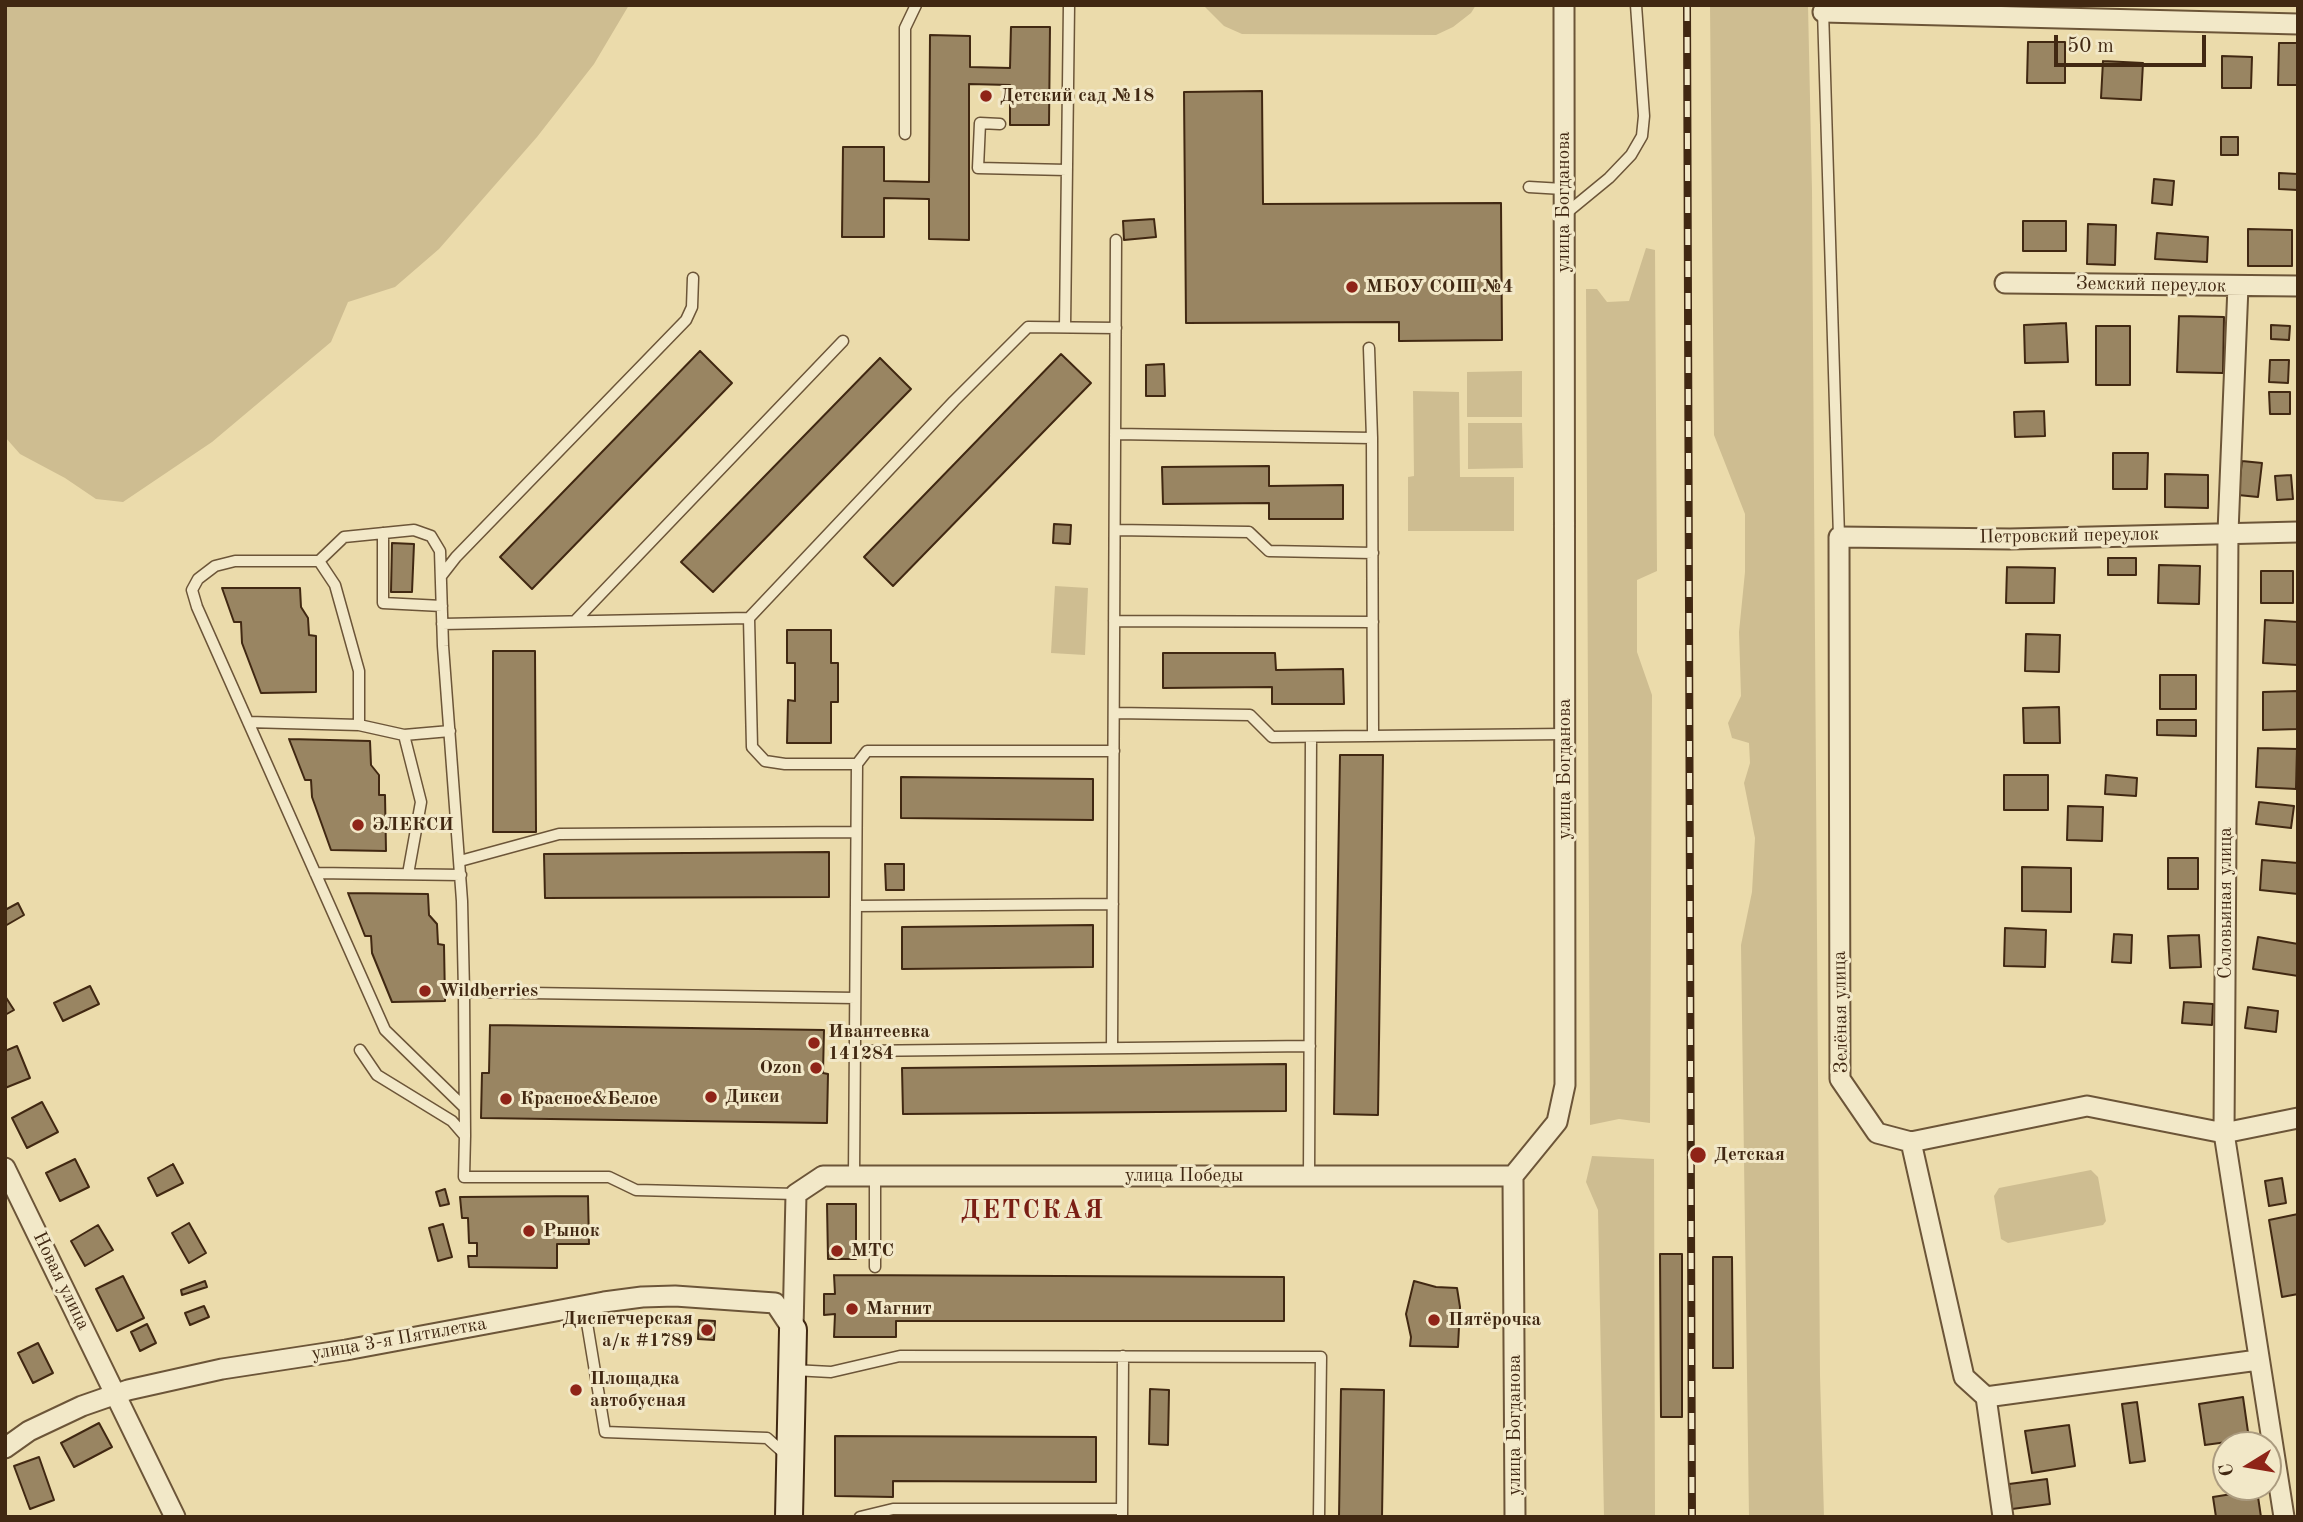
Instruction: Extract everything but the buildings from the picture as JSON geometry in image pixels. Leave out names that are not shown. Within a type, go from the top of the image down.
[{"type":"street","name":"улица Богданова","points":[[1515,1517],[1513,1176],[1557,1122],[1565,1085],[1564,5]]},
{"type":"street","points":[[1822,8],[1975,10],[2298,24]]},
{"type":"street","name":"Земский переулок","points":[[2005,283],[2298,286]]},
{"type":"street","name":"Соловьиная улица","points":[[2238,286],[2228,532],[2224,1133],[2284,1517]]},
{"type":"street","name":"Петровский переулок","points":[[1839,537],[2010,539],[2298,532]]},
{"type":"street","name":"Зелёная улица","points":[[1839,537],[1840,1079],[1877,1133],[1911,1142]]},
{"type":"street","points":[[2004,1517],[1986,1397],[1964,1377],[1911,1142],[2087,1106],[2224,1133],[2298,1118]]},
{"type":"street","name":"Новая улица","points":[[5,1168],[175,1517]]},
{"type":"street","name":"улица Победы","points":[[796,1194],[823,1177],[854,1176],[1513,1176]]},
{"type":"street","points":[[789,1517],[796,1194]]},
{"type":"street","name":"улица 3-я Пятилетка","points":[[5,1448],[29,1431],[116,1394],[222,1370],[346,1350],[584,1305],[642,1297],[675,1296],[775,1303],[793,1330]]},
{"type":"street","points":[[1986,1397],[2258,1360]]},
{"type":"lane","points":[[905,134],[905,28],[916,5]]},
{"type":"lane","points":[[1065,327],[1069,5]]},
{"type":"lane","points":[[1563,216],[1609,178],[1631,155],[1642,136],[1644,116],[1636,5]]},
{"type":"lane","points":[[1822,8],[1839,537]]},
{"type":"lane","points":[[1000,124],[980,123],[978,168],[1067,170]]},
{"type":"lane","points":[[1529,187],[1563,189]]},
{"type":"lane","points":[[1112,1048],[1116,240]]},
{"type":"lane","points":[[442,575],[456,557],[686,320],[692,307],[693,278]]},
{"type":"lane","points":[[857,764],[785,764],[765,761],[752,747],[749,618],[954,401],[1028,327],[1116,328]]},
{"type":"lane","points":[[575,621],[843,341]]},
{"type":"lane","points":[[1369,348],[1373,734]]},
{"type":"lane","points":[[1115,435],[1372,438]]},
{"type":"lane","points":[[464,1107],[385,1030],[197,607],[192,590],[198,579],[215,566],[234,561],[319,561],[344,537],[414,530],[431,536],[440,551],[442,624],[461,875],[464,992],[465,1136],[464,1177],[609,1177],[636,1190],[796,1194]]},
{"type":"lane","points":[[1115,530],[1249,532],[1269,551],[1373,553]]},
{"type":"lane","points":[[383,533],[383,603],[442,606]]},
{"type":"lane","points":[[319,561],[335,585],[359,671],[359,725]]},
{"type":"lane","points":[[442,624],[749,618]]},
{"type":"lane","points":[[1114,621],[1373,622]]},
{"type":"lane","points":[[1114,713],[1250,715],[1272,737],[1565,734]]},
{"type":"lane","points":[[248,722],[359,725],[404,734],[450,731]]},
{"type":"lane","points":[[404,734],[421,802],[408,874]]},
{"type":"lane","points":[[1309,1176],[1311,737]]},
{"type":"lane","points":[[854,1176],[857,764],[867,751],[1114,751]]},
{"type":"lane","points":[[460,861],[559,834],[855,832]]},
{"type":"lane","points":[[315,873],[461,875]]},
{"type":"lane","points":[[856,906],[1113,904]]},
{"type":"lane","points":[[464,992],[855,998]]},
{"type":"lane","points":[[855,1051],[1310,1046]]},
{"type":"lane","points":[[360,1050],[377,1075],[452,1121],[465,1136]]},
{"type":"lane","points":[[875,1176],[875,1267]]},
{"type":"lane","points":[[584,1305],[605,1432],[767,1438],[790,1457]]},
{"type":"lane","points":[[792,1370],[831,1372],[900,1356],[1321,1357],[1320,1517]]},
{"type":"lane","points":[[860,1517],[893,1508],[1122,1513],[1123,1356]]},
{"type":"shaded area","points":[[5,5],[629,5],[594,64],[537,137],[439,249],[395,287],[348,302],[331,342],[212,442],[123,502],[96,499],[65,478],[20,454],[5,437]]},
{"type":"shaded area","points":[[1203,5],[1476,5],[1471,13],[1453,27],[1436,35],[1242,34],[1224,26]]},
{"type":"shaded area","points":[[1710,5],[1808,5],[1812,191],[1820,1376],[1824,1517],[1749,1517],[1741,945],[1752,892],[1755,838],[1744,783],[1750,763],[1749,743],[1732,738],[1728,723],[1741,696],[1739,632],[1745,572],[1745,514],[1714,435]]},
{"type":"shaded area","points":[[1646,248],[1655,250],[1657,571],[1637,580],[1637,652],[1652,695],[1650,1123],[1619,1119],[1590,1125],[1586,289],[1597,289],[1607,302],[1629,301]]},
{"type":"shaded area","points":[[1522,371],[1522,417],[1467,417],[1467,372]]},
{"type":"shaded area","points":[[1413,391],[1459,392],[1460,477],[1514,477],[1514,531],[1408,531],[1408,477],[1414,476]]},
{"type":"shaded area","points":[[1468,423],[1522,423],[1523,468],[1468,469]]},
{"type":"shaded area","points":[[1055,586],[1088,588],[1085,655],[1051,653]]},
{"type":"shaded area","points":[[1592,1156],[1654,1159],[1655,1517],[1604,1517],[1598,1210],[1586,1182]]},
{"type":"shaded area","points":[[2091,1170],[2098,1177],[2106,1221],[2103,1225],[2008,1243],[2001,1239],[1994,1196],[1999,1188]]},
{"type":"railway","points":[[1687,5],[1692,1517]]},
{"type":"place","name":"Детский сад №18","points":[[986,96]]},
{"type":"place","name":"МБОУ СОШ №4","points":[[1352,287]]},
{"type":"place","name":"ЭЛЕКСИ","points":[[358,825]]},
{"type":"place","name":"Wildberries","points":[[425,991]]},
{"type":"place","name":"Ивантеевка 141284","points":[[814,1043]]},
{"type":"place","name":"Ozon","points":[[816,1068]]},
{"type":"place","name":"Дикси","points":[[711,1097]]},
{"type":"place","name":"Красное&Белое","points":[[506,1099]]},
{"type":"place","name":"Детская","points":[[1698,1155]]},
{"type":"place","name":"Рынок","points":[[529,1231]]},
{"type":"place","name":"МТС","points":[[837,1251]]},
{"type":"place","name":"Магнит","points":[[852,1309]]},
{"type":"place","name":"Пятёрочка","points":[[1434,1320]]},
{"type":"place","name":"Диспетчерская а/к #1789","points":[[707,1330]]},
{"type":"place","name":"Площадка автобусная","points":[[576,1390]]},
{"type":"district","name":"ДЕТСКАЯ","points":[[1033,1211]]}]
